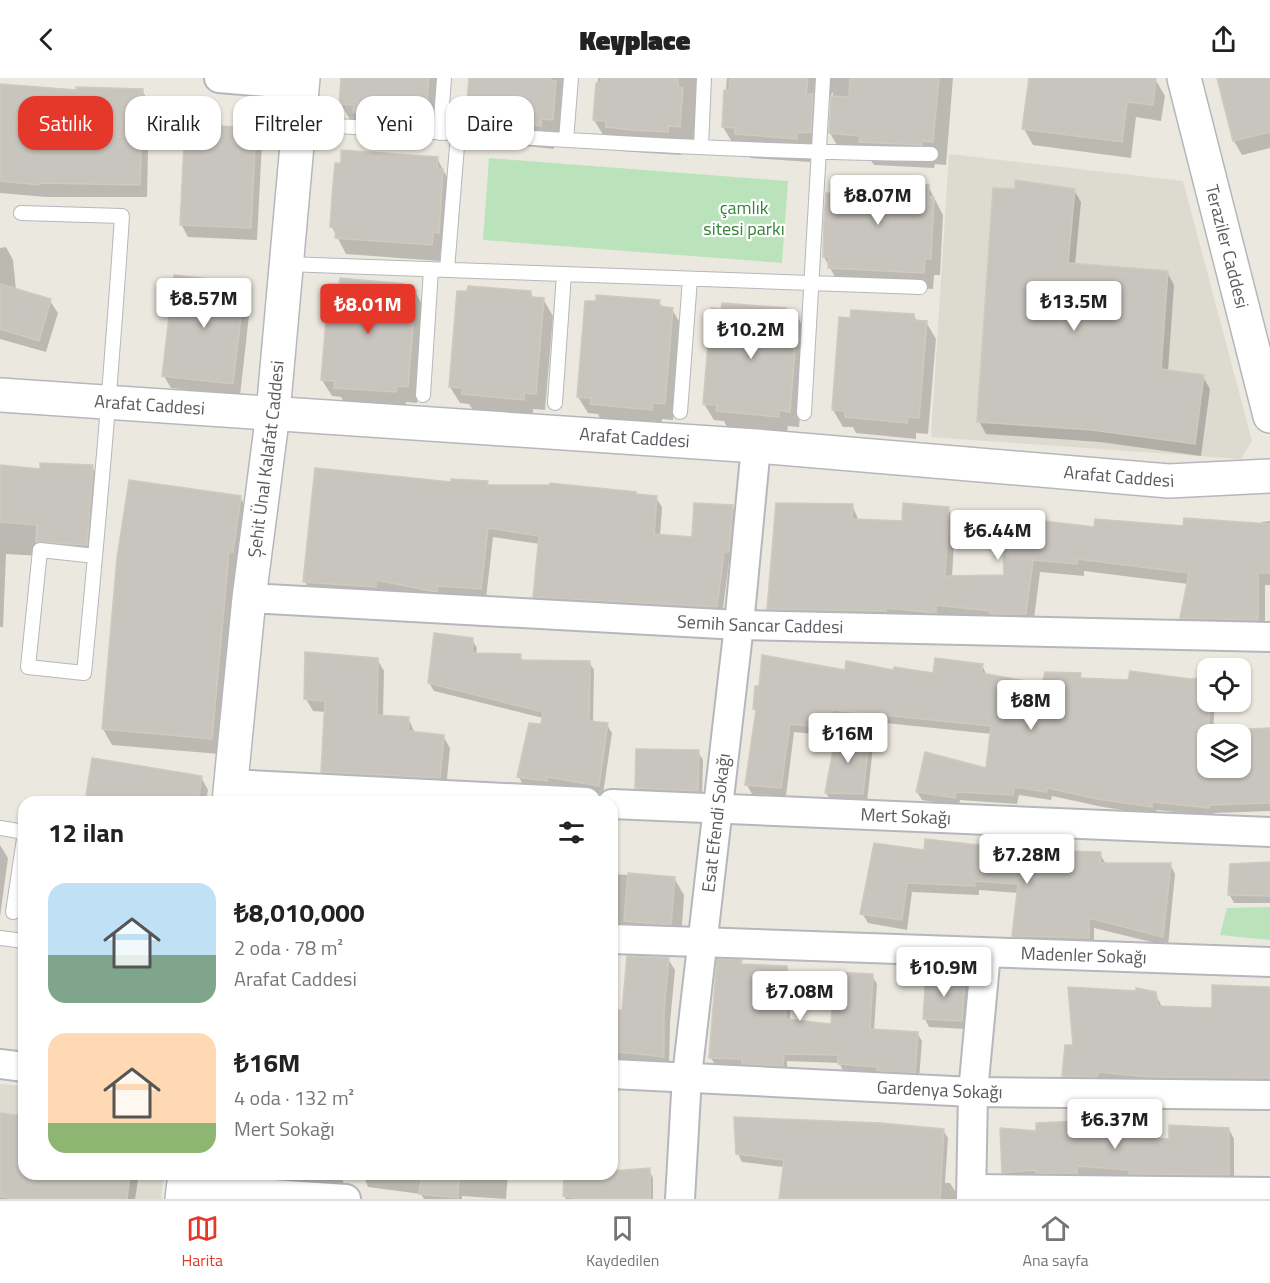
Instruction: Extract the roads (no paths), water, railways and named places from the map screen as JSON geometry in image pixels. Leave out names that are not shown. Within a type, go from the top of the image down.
[{"type":"street","points":[[219,78],[303,81]]},
{"type":"street","name":"Teraziler Caddesi","points":[[1184,78],[1270,416]]},
{"type":"street","name":"Şehit Ünal Kalafat Caddesi","points":[[230,793],[249,598],[273,413],[303,81]]},
{"type":"street","name":"Arafat Caddesi","points":[[0,394],[756,446],[1169,481],[1270,476]]},
{"type":"street","name":"Esat Efendi Sokağı","points":[[680,1199],[687,1076],[739,625],[756,446]]},
{"type":"street","name":"Semih Sancar Caddesi","points":[[249,598],[739,625],[1270,637]]},
{"type":"street","points":[[230,793],[349,796]]},
{"type":"street","name":"Mert Sokağı","points":[[618,804],[1270,832]]},
{"type":"street","name":"Madenler Sokağı","points":[[618,939],[1270,962]]},
{"type":"street","points":[[986,953],[974,1092],[972,1194],[1270,1192]]},
{"type":"street","points":[[0,1064],[18,1066]]},
{"type":"street","name":"Gardenya Sokağı","points":[[618,1074],[974,1092],[1270,1095]]},
{"type":"street","points":[[184,1187],[346,1199]]},
{"type":"lane","points":[[440,133],[444,78]]},
{"type":"lane","points":[[566,140],[571,78]]},
{"type":"lane","points":[[701,147],[704,78]]},
{"type":"lane","points":[[804,413],[823,78]]},
{"type":"lane","points":[[344,126],[446,133]]},
{"type":"lane","points":[[534,138],[819,153],[931,154]]},
{"type":"lane","points":[[447,270],[457,150]]},
{"type":"lane","points":[[21,213],[122,216],[110,402],[84,673],[28,667],[40,550],[95,556]]},
{"type":"lane","points":[[286,264],[920,287]]},
{"type":"lane","points":[[423,395],[431,270]]},
{"type":"lane","points":[[555,404],[564,274]]},
{"type":"lane","points":[[680,412],[690,279]]},
{"type":"lane","points":[[0,828],[18,831]]},
{"type":"lane","points":[[13,912],[18,878]]},
{"type":"lane","points":[[0,938],[18,940]]},
{"type":"park label","name":"çamlık sitesi parkı","points":[[744,218]]}]
